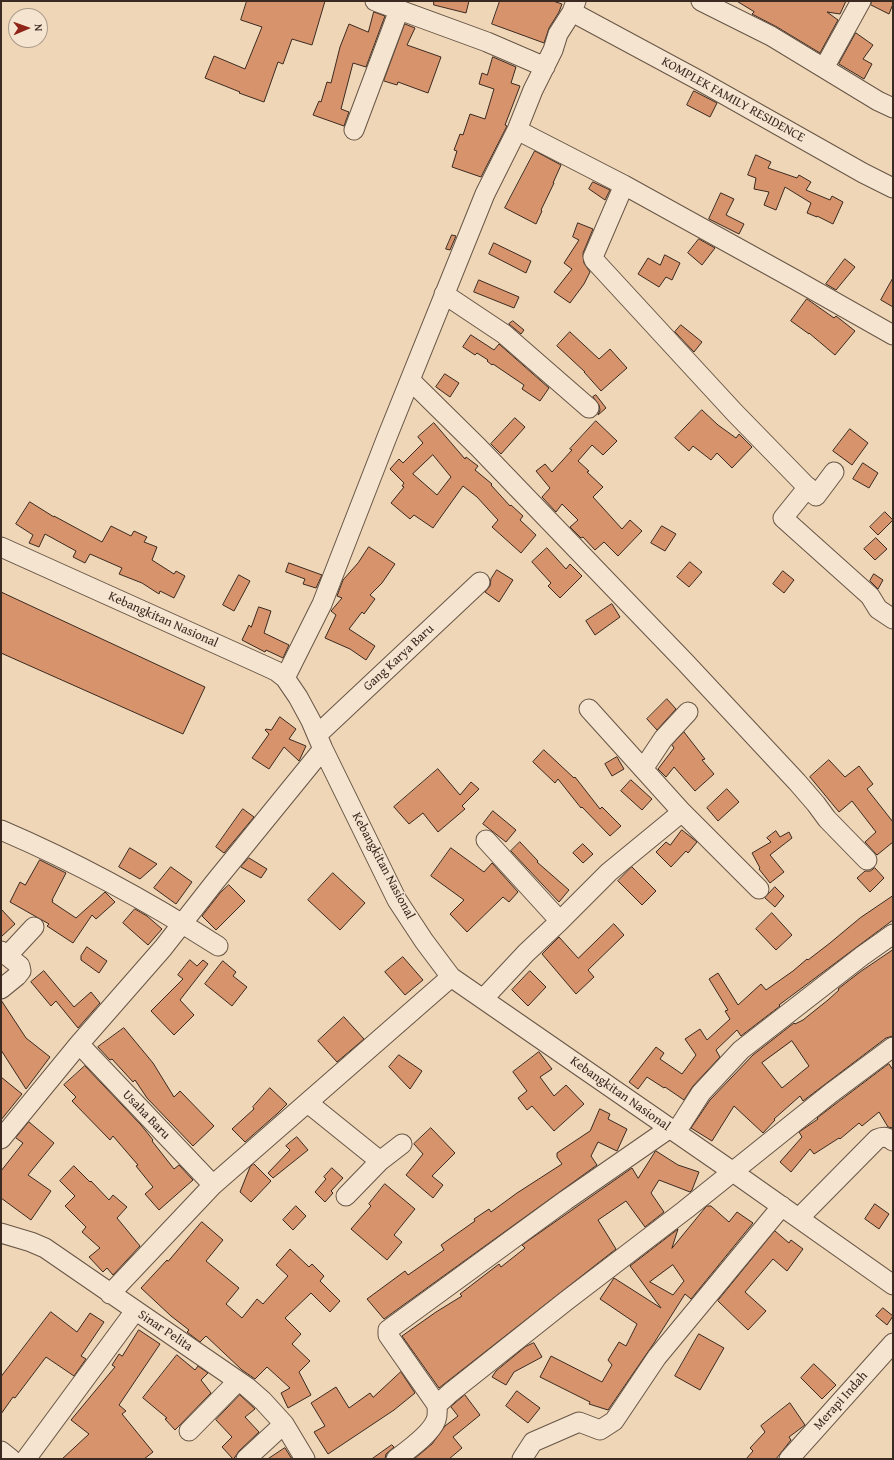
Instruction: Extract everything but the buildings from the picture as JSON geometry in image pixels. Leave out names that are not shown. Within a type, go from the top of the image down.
[{"type":"street","points":[[375,1],[487,42],[545,66]]},
{"type":"street","points":[[701,1],[771,36],[878,101],[893,108]]},
{"type":"street","points":[[824,68],[861,1]]},
{"type":"street","points":[[285,678],[322,604],[485,194],[517,130],[558,34],[574,6]]},
{"type":"street","name":"KOMPLEK FAMILY RESIDENCE","points":[[574,6],[702,82],[862,173],[893,188]]},
{"type":"street","points":[[354,130],[400,10]]},
{"type":"street","points":[[517,130],[624,185],[893,335]]},
{"type":"street","points":[[624,185],[593,257],[594,260],[735,413],[816,496],[834,472]]},
{"type":"street","points":[[444,294],[504,334],[589,408]]},
{"type":"street","points":[[410,380],[478,447],[685,662],[797,782],[826,819],[867,860]]},
{"type":"street","points":[[808,487],[783,518],[870,596],[878,609],[893,619]]},
{"type":"street","name":"Kebangkitan Nasional","points":[[1,547],[263,665],[276,671],[285,678],[305,709],[397,900],[451,977],[732,1171],[893,1285]]},
{"type":"street","name":"Gang Karya Baru","points":[[1,1139],[79,1044],[164,948],[320,742],[437,612],[480,582]]},
{"type":"street","points":[[589,709],[682,812],[759,889]]},
{"type":"street","points":[[643,769],[663,739],[688,712]]},
{"type":"street","points":[[483,999],[526,953],[609,872],[682,812]]},
{"type":"street","points":[[1,830],[32,843],[89,872],[183,923],[218,946]]},
{"type":"street","points":[[486,840],[560,921]]},
{"type":"street","points":[[1,989],[21,971],[9,958],[34,927]]},
{"type":"street","points":[[396,1459],[416,1444],[433,1427],[438,1415],[437,1405],[388,1335],[388,1330],[566,1200],[673,1130],[701,1093],[741,1050],[862,956],[893,934]]},
{"type":"street","points":[[110,1294],[213,1185],[451,977]]},
{"type":"street","name":"Usaha Baru","points":[[79,1044],[213,1185]]},
{"type":"street","points":[[437,1405],[566,1300],[685,1210],[831,1093],[893,1047]]},
{"type":"street","points":[[308,1103],[380,1161]]},
{"type":"street","points":[[799,1218],[877,1140],[882,1137],[893,1141]]},
{"type":"street","points":[[346,1196],[380,1161],[402,1144]]},
{"type":"street","points":[[522,1459],[533,1442],[579,1422],[600,1430],[614,1421],[657,1357],[782,1206]]},
{"type":"street","name":"Sinar Pelita","points":[[1,1233],[45,1248],[238,1381],[263,1401],[284,1424],[305,1459]]},
{"type":"street","points":[[26,1459],[135,1311]]},
{"type":"street","name":"Merapi Indah","points":[[790,1459],[893,1343]]},
{"type":"street","points":[[189,1431],[238,1381]]},
{"type":"street","points":[[246,1459],[284,1424]]},
{"type":"street","points":[[1,1451],[11,1459]]}]
